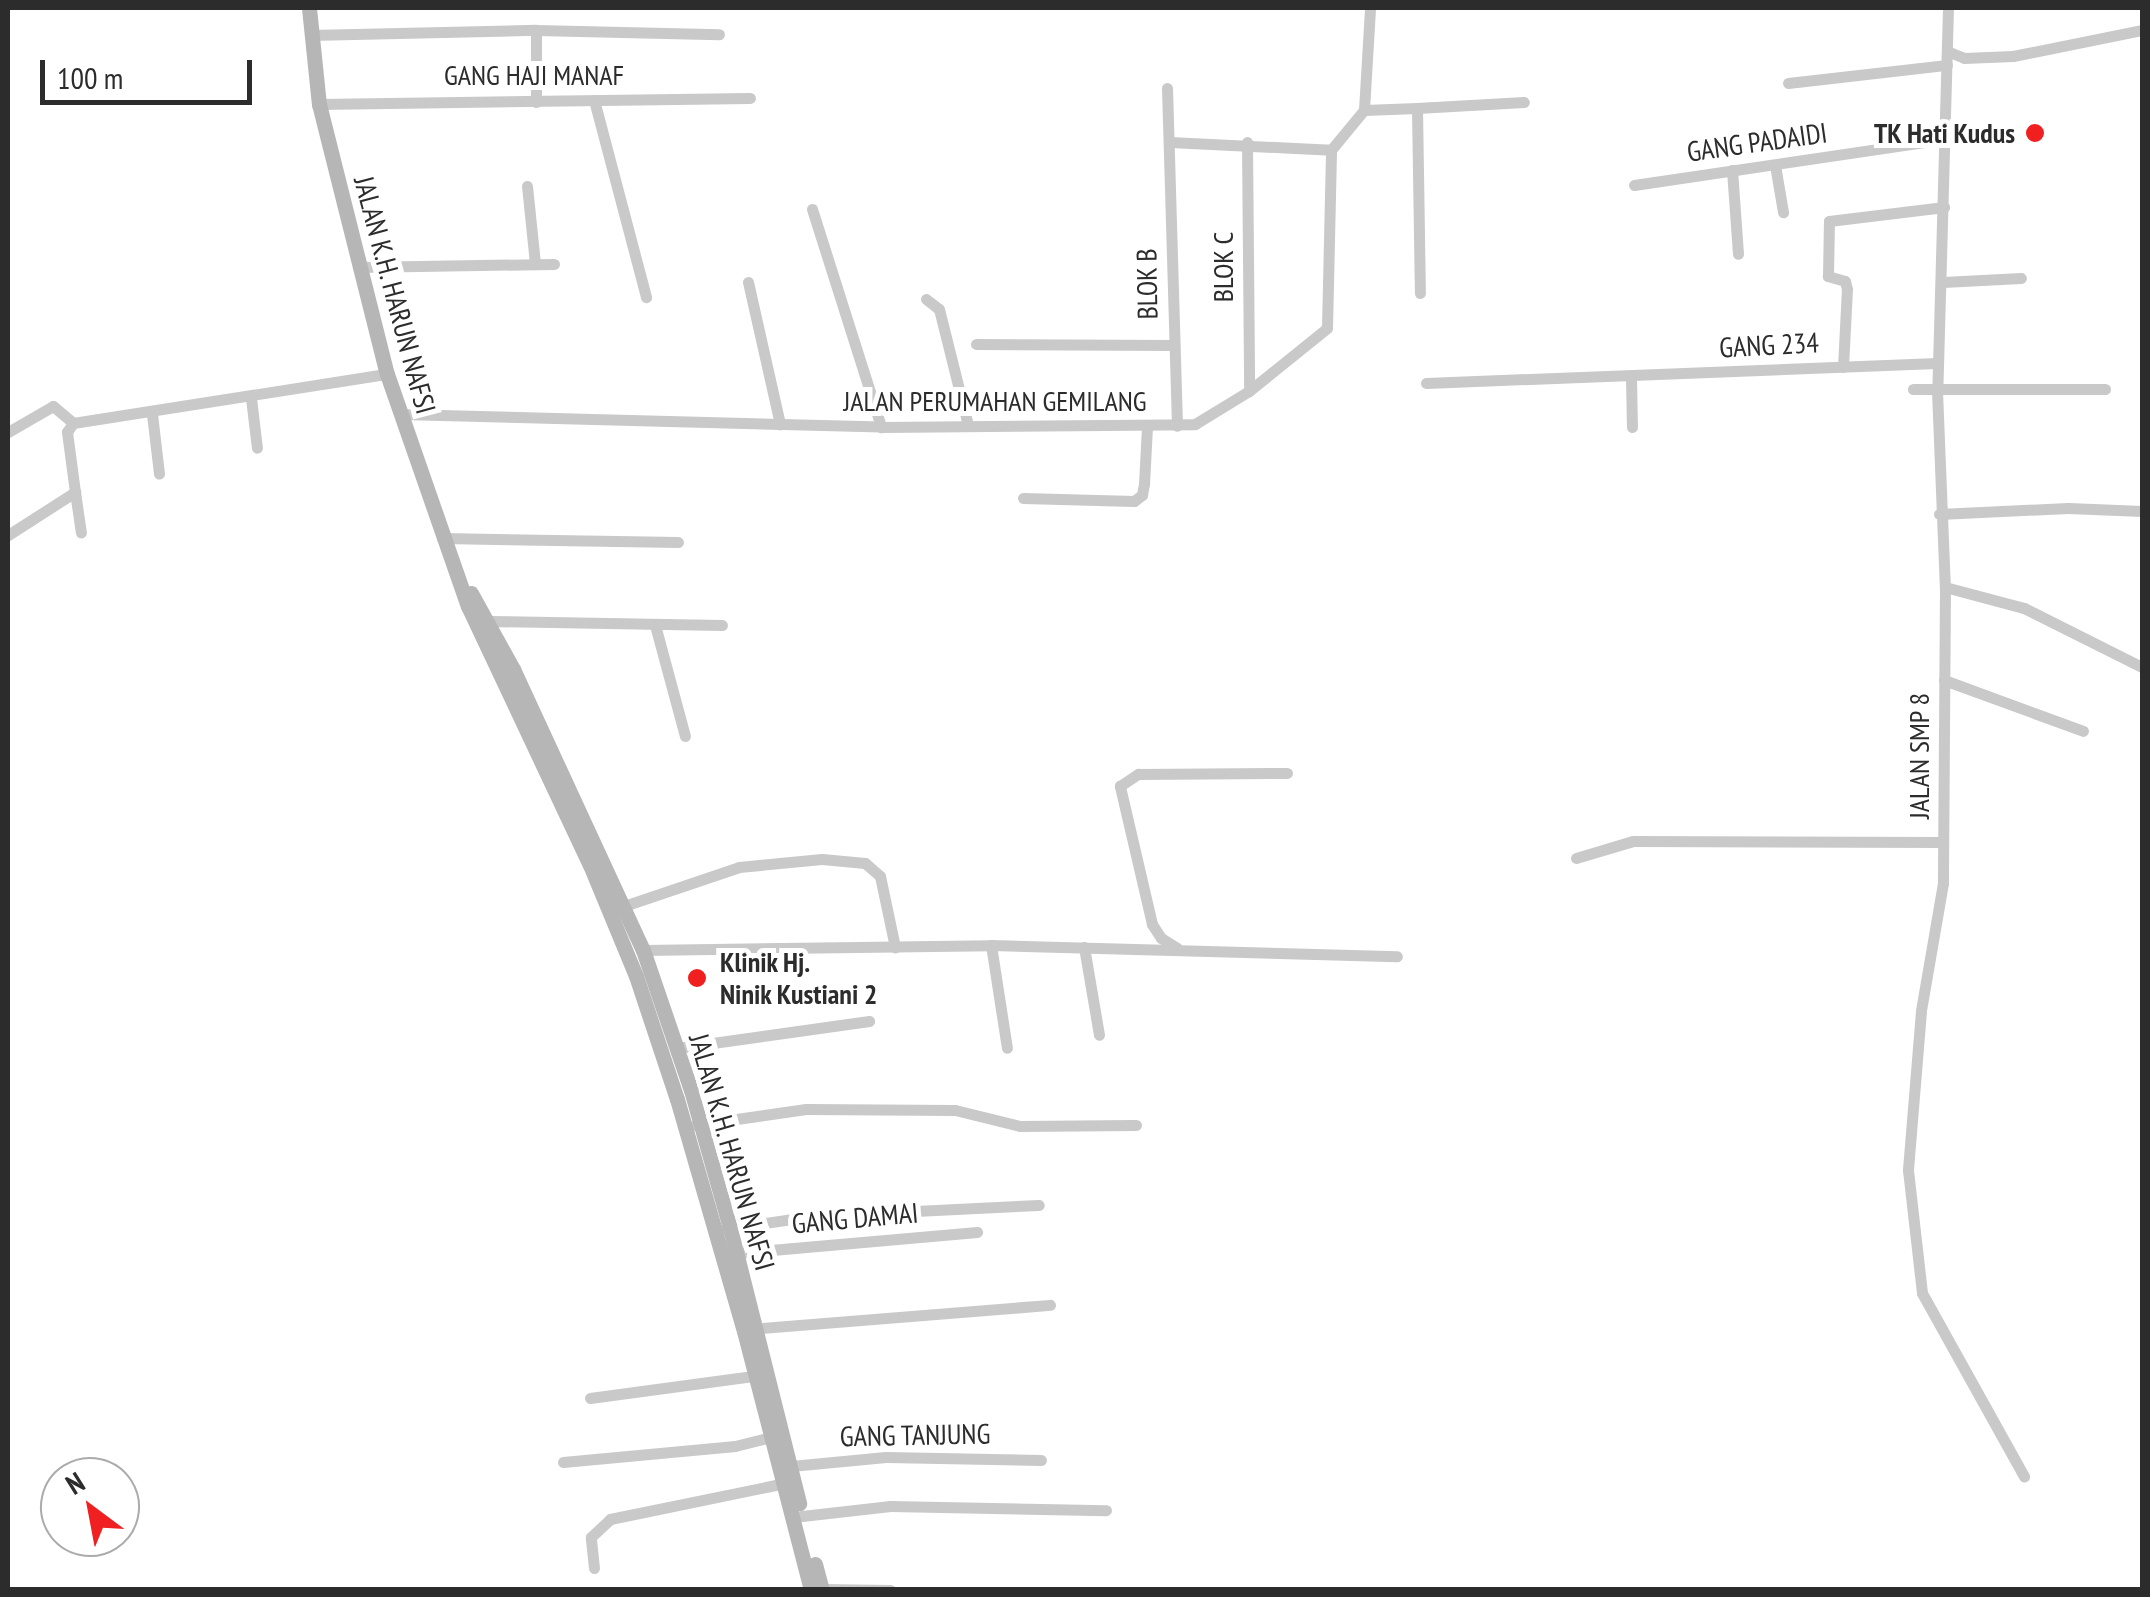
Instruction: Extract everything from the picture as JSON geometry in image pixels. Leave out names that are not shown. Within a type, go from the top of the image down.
[{"type":"main road","name":"JALAN K.H. HARUN NAFSI","points":[[309,8],[319,104],[358,266],[386,374],[442,538],[465,586],[488,621],[604,878],[636,976],[693,1125]]},
{"type":"main road","name":"JALAN K.H. HARUN NAFSI","points":[[465,586],[468,606],[644,950],[676,1048],[693,1125],[789,1477],[811,1590]]},
{"type":"main road","name":"JALAN K.H. HARUN NAFSI","points":[[723,1230],[737,1253],[750,1329]]},
{"type":"main road","name":"JALAN K.H. HARUN NAFSI","points":[[762,1374],[772,1437],[802,1516],[822,1589]]},
{"type":"street","points":[[1170,142],[1246,142],[1331,150],[1364,110],[1370,8]]},
{"type":"street","name":"JALAN SMP 8","points":[[1948,8],[1937,392],[1938,514],[1945,587],[1943,883],[1920,1011],[1908,1170],[1922,1294],[2024,1476]]},
{"type":"street","points":[[536,30],[536,102]]},
{"type":"street","points":[[310,34],[536,30],[719,34]]},
{"type":"street","points":[[1947,51],[1964,58],[2013,56],[2142,30]]},
{"type":"street","points":[[1788,83],[1947,65]]},
{"type":"street","name":"BLOK B","points":[[1166,88],[1177,426]]},
{"type":"street","name":"GANG HAJI MANAF","points":[[319,104],[750,98]]},
{"type":"street","points":[[594,100],[646,298]]},
{"type":"street","points":[[1364,110],[1524,102]]},
{"type":"street","points":[[1416,108],[1420,293]]},
{"type":"street","name":"GANG PADAIDI","points":[[1634,185],[1945,140]]},
{"type":"street","name":"BLOK C","points":[[1246,142],[1248,391]]},
{"type":"street","name":"JALAN PERUMAHAN GEMILANG","points":[[400,414],[882,428],[1146,427],[1208,419],[1327,328],[1331,150]]},
{"type":"street","points":[[1776,166],[1782,212]]},
{"type":"street","points":[[1732,170],[1738,254]]},
{"type":"street","points":[[527,186],[536,264]]},
{"type":"street","points":[[1843,366],[1847,289],[1845,281],[1829,278],[1827,271],[1831,219],[1944,207]]},
{"type":"street","points":[[812,209],[882,428]]},
{"type":"street","points":[[358,266],[554,264]]},
{"type":"street","points":[[1943,282],[2021,278]]},
{"type":"street","points":[[748,282],[780,424]]},
{"type":"street","points":[[926,299],[939,309],[978,425]]},
{"type":"street","points":[[976,344],[1173,345]]},
{"type":"street","name":"GANG 234","points":[[1426,383],[1631,378],[1938,362]]},
{"type":"street","points":[[80,532],[66,432],[73,423],[152,414],[386,374]]},
{"type":"street","points":[[1631,378],[1632,426]]},
{"type":"street","points":[[1913,389],[2105,389]]},
{"type":"street","points":[[251,398],[257,448]]},
{"type":"street","points":[[8,432],[53,406],[73,423]]},
{"type":"street","points":[[152,414],[159,474]]},
{"type":"street","points":[[1023,498],[1134,501],[1142,495],[1146,427]]},
{"type":"street","points":[[8,535],[75,492]]},
{"type":"street","points":[[1938,514],[2068,508],[2142,511]]},
{"type":"street","points":[[442,538],[678,542]]},
{"type":"street","points":[[1945,587],[2024,608],[2142,667]]},
{"type":"street","points":[[488,621],[722,625]]},
{"type":"street","points":[[656,625],[684,736]]},
{"type":"street","points":[[1944,680],[2083,731]]},
{"type":"street","points":[[1180,950],[1161,938],[1152,924],[1120,786],[1138,774],[1288,774]]},
{"type":"street","points":[[1576,858],[1633,841],[1943,842]]},
{"type":"street","points":[[624,906],[740,866],[822,859],[865,863],[880,876],[895,946]]},
{"type":"street","points":[[644,950],[991,945],[1397,956]]},
{"type":"street","points":[[991,945],[1006,1048]]},
{"type":"street","points":[[1084,947],[1098,1035]]},
{"type":"street","points":[[676,1048],[869,1021]]},
{"type":"street","points":[[693,1125],[806,1109],[955,1110],[1020,1126],[1136,1125]]},
{"type":"street","points":[[723,1230],[813,1216],[1040,1204]]},
{"type":"street","name":"GANG DAMAI","points":[[737,1253],[977,1232]]},
{"type":"street","points":[[750,1329],[1050,1305]]},
{"type":"street","points":[[590,1398],[762,1374]]},
{"type":"street","points":[[564,1462],[736,1446],[772,1437]]},
{"type":"street","name":"GANG TANJUNG","points":[[594,1568],[591,1537],[610,1520],[886,1457],[1041,1460]]},
{"type":"street","points":[[802,1516],[890,1506],[1106,1510]]},
{"type":"street","points":[[822,1589],[890,1590]]},
{"type":"place","name":"TK Hati Kudus","points":[[2035,133]]},
{"type":"place","name":"Klinik Hj. Ninik Kustiani 2","points":[[697,978]]}]
